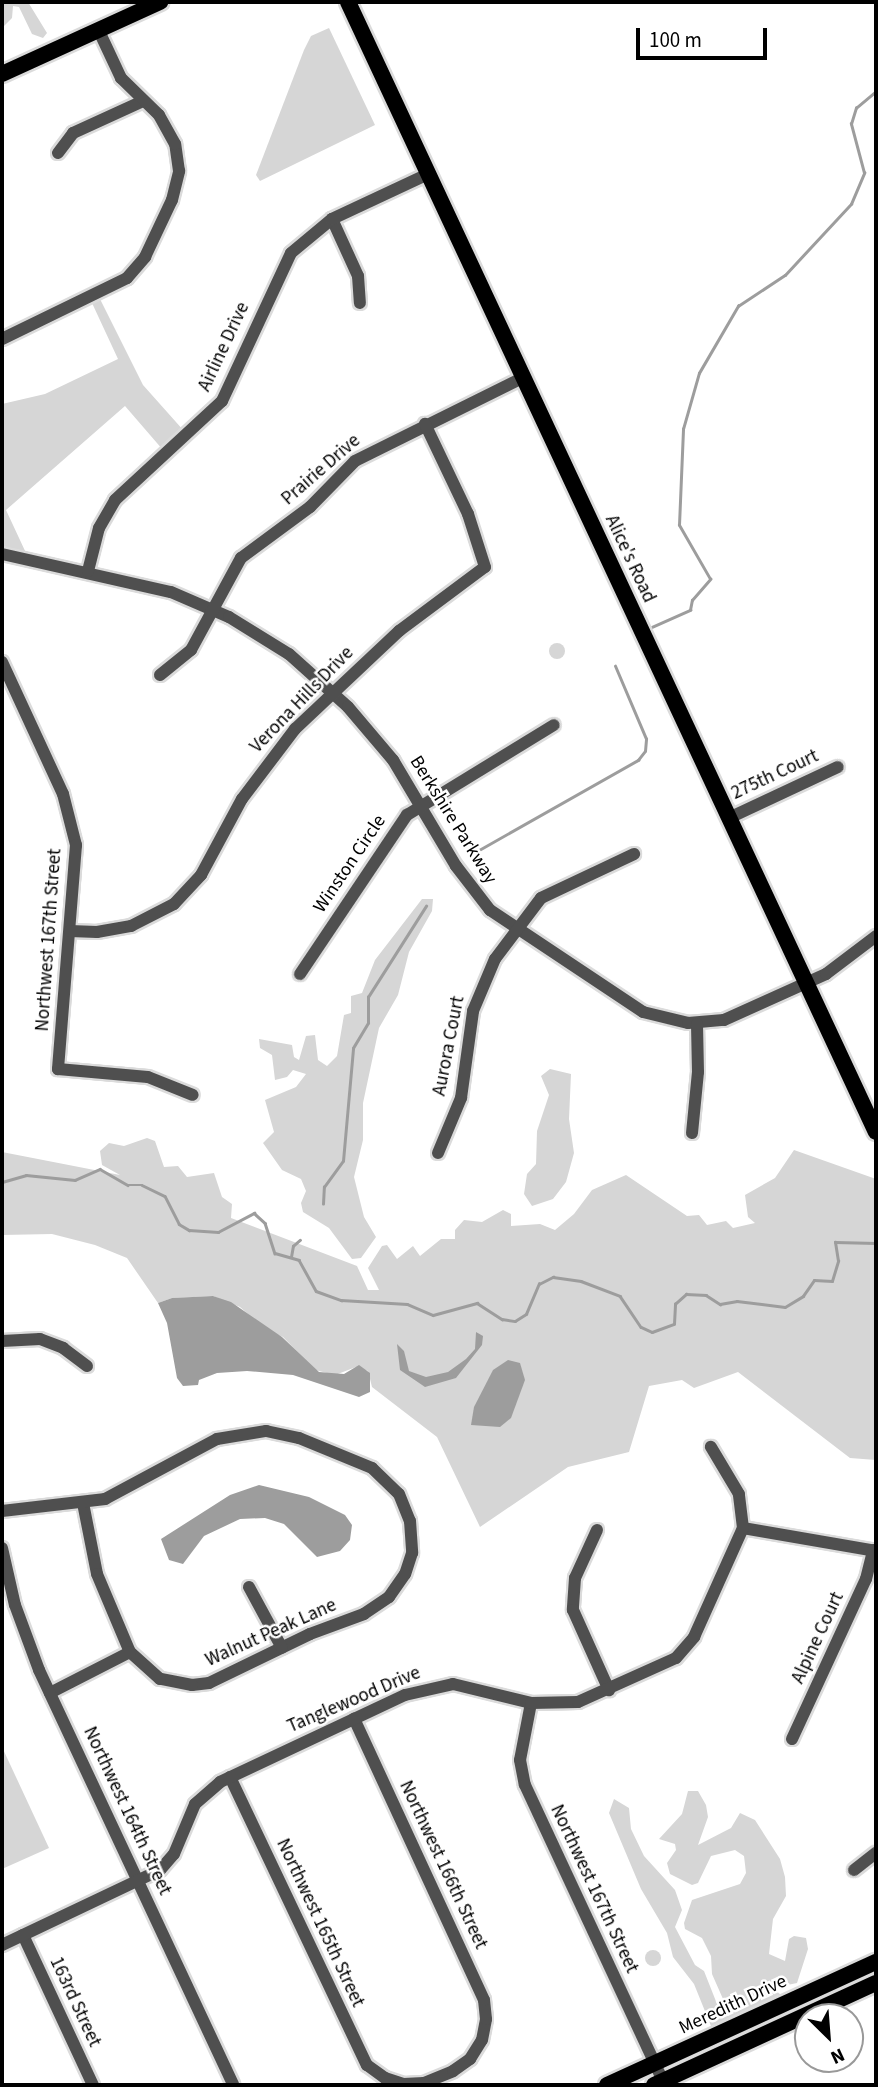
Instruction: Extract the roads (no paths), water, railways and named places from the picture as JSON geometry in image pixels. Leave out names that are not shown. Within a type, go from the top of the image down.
[{"type":"main road","points":[[2,74],[160,2]]},
{"type":"main road","name":"Alice's Road","points":[[348,2],[876,1132]]},
{"type":"main road","name":"Meredith Drive","points":[[607,2085],[876,1962]]},
{"type":"main road","name":"Meredith Drive","points":[[660,2084],[876,1983]]},
{"type":"street","points":[[2,339],[113,288],[138,266],[172,200],[178,171],[168,128],[121,78],[98,29]]},
{"type":"street","points":[[58,153],[73,133],[143,101]]},
{"type":"street","name":"Airline Drive","points":[[88,571],[99,528],[116,500],[222,401],[281,269],[302,240],[332,219],[428,174]]},
{"type":"street","points":[[332,219],[358,276],[360,303]]},
{"type":"street","name":"Prairie Drive","points":[[160,675],[191,650],[230,572],[252,547],[310,507],[369,451],[522,378]]},
{"type":"street","name":"Verona Hills Drive","points":[[70,930],[97,932],[131,926],[174,904],[201,875],[267,763],[333,692],[399,631],[485,567],[468,514],[425,424]]},
{"type":"street","name":"Berkshire Parkway","points":[[2,554],[149,584],[212,608],[289,654],[333,692],[393,760],[423,804],[466,882],[515,930],[643,1012],[697,1024],[739,1015],[841,965],[876,936]]},
{"type":"street","name":"Northwest 167th Street","points":[[2,662],[69,810],[77,860],[58,1069],[148,1077],[193,1095]]},
{"type":"street","name":"Winston Circle","points":[[300,974],[401,823],[423,804],[554,725]]},
{"type":"street","name":"275th Court","points":[[729,818],[838,767]]},
{"type":"street","name":"Aurora Court","points":[[438,1153],[461,1098],[479,993],[515,930],[532,906],[551,892],[634,854]]},
{"type":"street","points":[[692,1133],[698,1088],[697,1024]]},
{"type":"street","points":[[2,1341],[40,1339],[63,1348],[87,1366]]},
{"type":"street","name":"Walnut Peak Lane","points":[[83,1503],[140,1483],[217,1439],[248,1432],[299,1438],[384,1477],[403,1503],[412,1532],[410,1563],[398,1587],[365,1614],[282,1648],[225,1677],[192,1685],[160,1679],[130,1652]]},
{"type":"street","points":[[711,1447],[739,1494],[743,1528],[875,1551]]},
{"type":"street","points":[[2,1511],[83,1503],[97,1574],[130,1652],[50,1693]]},
{"type":"street","name":"Tanglewood Drive","points":[[2,1945],[138,1882],[167,1863],[195,1804],[230,1777],[354,1720],[438,1685],[470,1686],[531,1703],[578,1702],[667,1664],[690,1644],[743,1528]]},
{"type":"street","points":[[597,1530],[575,1578],[573,1610],[609,1690]]},
{"type":"street","name":"Northwest 164th Street","points":[[2,1548],[15,1605],[50,1693],[233,2085]]},
{"type":"street","name":"Alpine Court","points":[[792,1739],[866,1580],[875,1551]]},
{"type":"street","points":[[250,1587],[282,1648]]},
{"type":"street","name":"Northwest 167th Street","points":[[531,1703],[520,1760],[525,1785],[655,2064],[660,2084]]},
{"type":"street","name":"Northwest 166th Street","points":[[354,1720],[486,2008],[485,2030],[470,2059],[453,2071],[413,2084],[385,2078]]},
{"type":"street","name":"Northwest 165th Street","points":[[230,1777],[360,2056],[385,2078]]},
{"type":"street","points":[[853,1870],[876,1853]]},
{"type":"street","name":"163rd Street","points":[[23,1935],[93,2085]]},
{"type":"waterway","points":[[652,627],[690,610],[692,600],[710,579],[679,525],[683,429],[699,373],[738,306],[785,275],[851,204],[864,173],[851,124],[856,108],[876,91]]},
{"type":"waterway","points":[[479,850],[638,760],[645,751],[646,739],[615,666]]},
{"type":"waterway","points":[[323,1204],[324,1187],[343,1161],[353,1048],[368,1023],[368,997],[426,906]]},
{"type":"waterway","points":[[2,1182],[26,1175],[75,1180],[100,1169],[128,1185],[142,1185],[165,1196],[179,1224],[189,1230],[218,1232],[254,1213],[265,1223],[275,1253],[299,1260],[316,1291],[341,1300],[407,1304],[433,1315],[477,1303],[502,1319],[515,1321],[526,1314],[539,1284],[553,1277],[581,1281],[620,1296],[641,1327],[652,1332],[674,1324],[675,1304],[686,1294],[706,1295],[720,1304],[737,1301],[785,1307],[803,1296],[814,1280],[832,1281],[838,1261],[835,1242],[876,1243]]},
{"type":"waterway","points":[[291,1257],[293,1246],[300,1240]]}]
